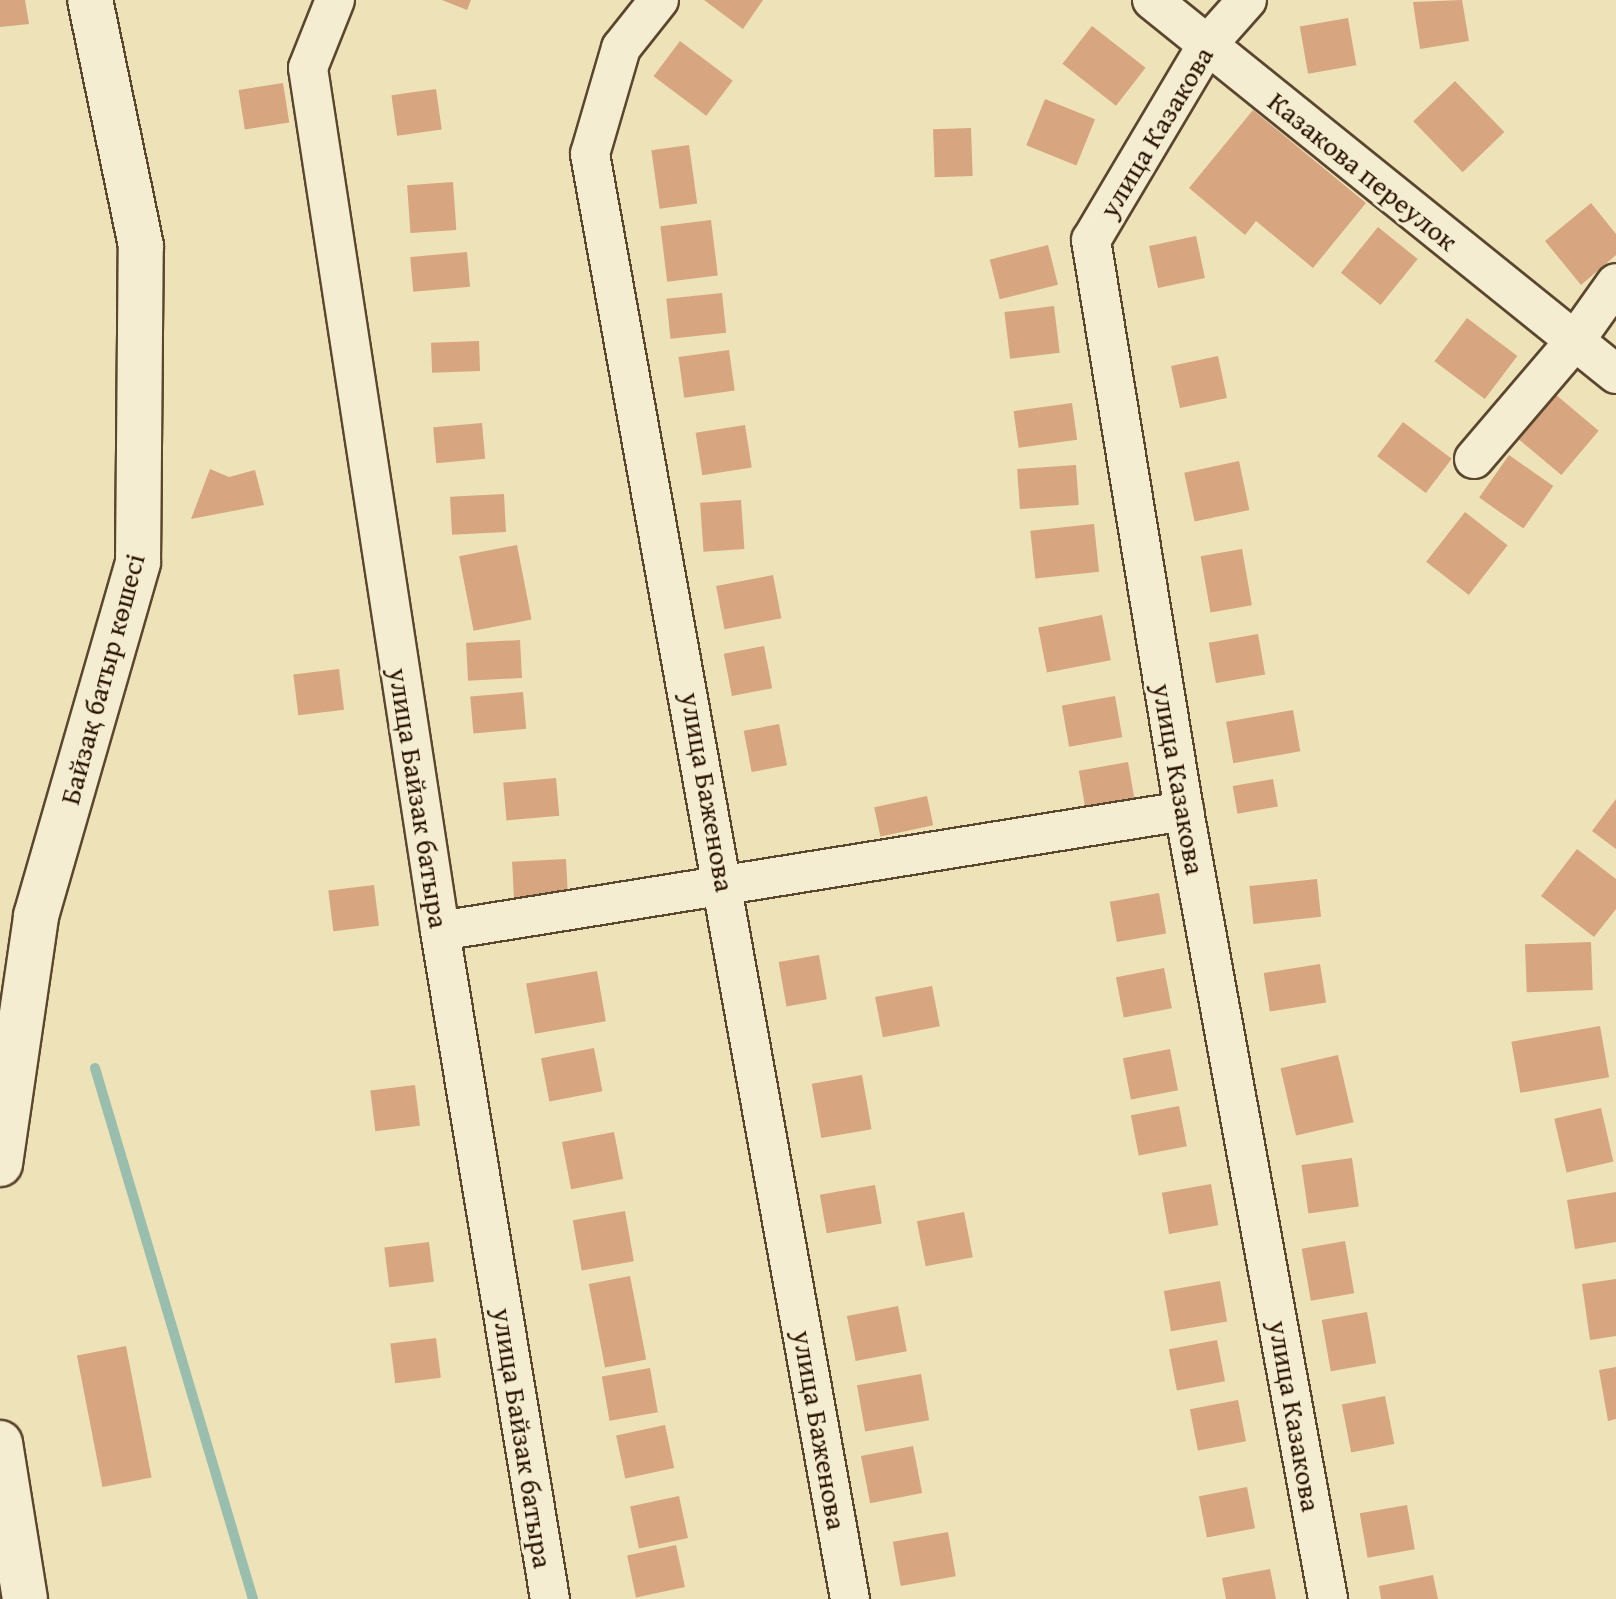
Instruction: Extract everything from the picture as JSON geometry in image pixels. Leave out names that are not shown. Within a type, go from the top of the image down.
[{"type":"main road","name":"Байзақ батыр көшесі","points":[[0,1164],[36,916],[138,562],[141,246],[90,0]]},
{"type":"main road","points":[[0,1443],[25,1599]]},
{"type":"street","name":"улица Байзак батыра","points":[[335,0],[308,68],[440,931],[550,1599]]},
{"type":"street","name":"улица Баженова","points":[[659,0],[621,48],[590,154],[726,888],[850,1599]]},
{"type":"street","name":"Казакова переулок","points":[[1152,0],[1616,374]]},
{"type":"street","name":"улица Казакова","points":[[1247,0],[1207,45],[1091,240],[1184,811],[1328,1599]]},
{"type":"street","points":[[1474,459],[1574,342],[1616,283]]},
{"type":"street","points":[[440,931],[726,888],[1184,811]]},
{"type":"building","points":[[0,0],[25,0],[29,24],[0,27]]},
{"type":"building","points":[[442,0],[471,0],[467,10]]},
{"type":"building","points":[[704,0],[763,0],[743,29]]},
{"type":"building","points":[[1462,0],[1469,41],[1420,49],[1413,2]]},
{"type":"building","points":[[1348,18],[1356,65],[1308,74],[1300,27]]},
{"type":"building","points":[[1092,26],[1146,68],[1116,106],[1062,64]]},
{"type":"building","points":[[680,41],[733,81],[706,116],[654,76]]},
{"type":"building","points":[[1455,81],[1504,132],[1463,172],[1413,121]]},
{"type":"building","points":[[283,83],[289,123],[245,130],[239,90]]},
{"type":"building","points":[[436,89],[442,130],[397,136],[391,95]]},
{"type":"building","points":[[1045,99],[1095,119],[1076,166],[1026,145]]},
{"type":"building","points":[[1253,110],[1366,203],[1313,268],[1256,221],[1245,235],[1189,188]]},
{"type":"building","points":[[971,128],[973,176],[935,177],[933,129]]},
{"type":"building","points":[[689,145],[697,203],[660,209],[651,150]]},
{"type":"building","points":[[453,182],[456,230],[410,233],[407,185]]},
{"type":"building","points":[[1591,203],[1616,234],[1616,255],[1581,285],[1545,241]]},
{"type":"building","points":[[711,220],[718,276],[667,282],[660,226]]},
{"type":"building","points":[[1378,227],[1418,259],[1381,305],[1341,273]]},
{"type":"building","points":[[1196,236],[1205,278],[1158,288],[1149,246]]},
{"type":"building","points":[[1048,245],[1058,285],[1000,299],[990,260]]},
{"type":"building","points":[[467,252],[470,287],[413,292],[410,257]]},
{"type":"building","points":[[722,293],[726,333],[670,339],[666,299]]},
{"type":"building","points":[[1054,306],[1060,353],[1010,359],[1004,312]]},
{"type":"building","points":[[1467,318],[1517,356],[1485,399],[1435,361]]},
{"type":"building","points":[[479,341],[480,371],[432,373],[431,343]]},
{"type":"building","points":[[729,350],[735,391],[684,398],[678,357]]},
{"type":"building","points":[[1218,356],[1227,398],[1180,408],[1171,366]]},
{"type":"building","points":[[1555,394],[1599,431],[1561,475],[1518,438]]},
{"type":"building","points":[[1072,403],[1077,440],[1019,448],[1014,411]]},
{"type":"building","points":[[1403,422],[1452,459],[1426,493],[1377,456]]},
{"type":"building","points":[[482,423],[485,459],[436,463],[433,427]]},
{"type":"building","points":[[745,425],[752,467],[702,475],[696,433]]},
{"type":"building","points":[[1509,455],[1553,486],[1523,529],[1479,498]]},
{"type":"building","points":[[1239,461],[1249,510],[1195,522],[1184,473]]},
{"type":"building","points":[[1076,465],[1079,505],[1020,509],[1017,469]]},
{"type":"building","points":[[210,469],[229,477],[255,470],[264,505],[191,519]]},
{"type":"building","points":[[504,494],[506,532],[452,535],[450,497]]},
{"type":"building","points":[[741,500],[744,549],[704,552],[700,503]]},
{"type":"building","points":[[1465,512],[1508,545],[1469,595],[1426,562]]},
{"type":"building","points":[[1094,524],[1099,572],[1035,578],[1030,531]]},
{"type":"building","points":[[517,545],[532,620],[474,631],[459,556]]},
{"type":"building","points":[[1242,549],[1252,605],[1211,612],[1201,556]]},
{"type":"building","points":[[773,575],[781,618],[724,629],[716,586]]},
{"type":"building","points":[[1102,615],[1111,660],[1047,673],[1038,627]]},
{"type":"building","points":[[1258,634],[1265,674],[1216,683],[1209,643]]},
{"type":"building","points":[[520,640],[522,678],[468,681],[466,643]]},
{"type":"building","points":[[764,646],[772,688],[732,696],[724,654]]},
{"type":"building","points":[[339,669],[344,710],[298,715],[293,675]]},
{"type":"building","points":[[523,692],[526,729],[473,733],[470,697]]},
{"type":"building","points":[[1115,696],[1122,737],[1069,747],[1062,705]]},
{"type":"building","points":[[1293,710],[1300,751],[1233,763],[1226,722]]},
{"type":"building","points":[[779,724],[787,765],[752,772],[744,731]]},
{"type":"building","points":[[1128,762],[1135,801],[1086,810],[1079,771]]},
{"type":"building","points":[[556,778],[559,816],[507,820],[503,783]]},
{"type":"building","points":[[1273,779],[1278,807],[1237,814],[1233,786]]},
{"type":"building","points":[[927,796],[933,825],[880,837],[874,807]]},
{"type":"building","points":[[1616,799],[1616,849],[1592,831]]},
{"type":"building","points":[[1577,849],[1616,879],[1616,909],[1594,937],[1541,896]]},
{"type":"building","points":[[566,859],[568,896],[514,899],[512,862]]},
{"type":"building","points":[[1317,879],[1321,917],[1253,924],[1249,886]]},
{"type":"building","points":[[374,885],[379,926],[333,931],[328,891]]},
{"type":"building","points":[[1159,893],[1166,933],[1117,942],[1110,902]]},
{"type":"building","points":[[1591,942],[1593,990],[1527,992],[1525,944]]},
{"type":"building","points":[[819,955],[827,999],[786,1006],[779,962]]},
{"type":"building","points":[[1320,964],[1326,1003],[1270,1011],[1264,973]]},
{"type":"building","points":[[1164,968],[1172,1008],[1124,1018],[1116,977]]},
{"type":"building","points":[[597,971],[606,1021],[535,1034],[526,984]]},
{"type":"building","points":[[932,986],[940,1026],[883,1037],[875,997]]},
{"type":"building","points":[[1600,1026],[1609,1077],[1520,1093],[1511,1042]]},
{"type":"building","points":[[594,1048],[602,1091],[549,1101],[541,1058]]},
{"type":"building","points":[[1170,1049],[1178,1090],[1131,1099],[1123,1058]]},
{"type":"building","points":[[1338,1055],[1354,1122],[1296,1136],[1281,1068]]},
{"type":"building","points":[[862,1075],[872,1129],[821,1138],[812,1084]]},
{"type":"building","points":[[415,1085],[420,1126],[375,1131],[370,1090]]},
{"type":"building","points":[[1179,1106],[1187,1146],[1139,1156],[1131,1115]]},
{"type":"building","points":[[1601,1108],[1613,1162],[1567,1172],[1554,1119]]},
{"type":"building","points":[[614,1132],[623,1179],[571,1189],[562,1142]]},
{"type":"building","points":[[1352,1158],[1359,1207],[1308,1214],[1301,1165]]},
{"type":"building","points":[[1211,1184],[1218,1225],[1169,1234],[1162,1193]]},
{"type":"building","points":[[875,1185],[882,1223],[827,1233],[820,1195]]},
{"type":"building","points":[[1616,1192],[1616,1242],[1575,1249],[1567,1200]]},
{"type":"building","points":[[625,1211],[634,1261],[582,1270],[573,1220]]},
{"type":"building","points":[[964,1212],[973,1257],[926,1266],[917,1221]]},
{"type":"building","points":[[1345,1241],[1354,1293],[1311,1301],[1302,1249]]},
{"type":"building","points":[[429,1242],[434,1282],[389,1287],[384,1247]]},
{"type":"building","points":[[630,1276],[646,1359],[605,1367],[589,1284]]},
{"type":"building","points":[[1616,1279],[1616,1336],[1590,1340],[1582,1284]]},
{"type":"building","points":[[1220,1281],[1227,1321],[1171,1331],[1164,1291]]},
{"type":"building","points":[[898,1306],[907,1351],[856,1361],[847,1316]]},
{"type":"building","points":[[1367,1312],[1376,1363],[1331,1371],[1322,1320]]},
{"type":"building","points":[[436,1338],[441,1378],[395,1383],[390,1344]]},
{"type":"building","points":[[1217,1340],[1225,1381],[1177,1391],[1169,1349]]},
{"type":"building","points":[[126,1346],[152,1478],[102,1487],[77,1356]]},
{"type":"building","points":[[1616,1367],[1616,1419],[1608,1421],[1599,1370]]},
{"type":"building","points":[[650,1368],[658,1412],[610,1421],[602,1377]]},
{"type":"building","points":[[921,1374],[929,1420],[865,1432],[857,1385]]},
{"type":"building","points":[[1385,1396],[1394,1444],[1351,1452],[1342,1404]]},
{"type":"building","points":[[1238,1400],[1246,1441],[1198,1451],[1190,1409]]},
{"type":"building","points":[[665,1425],[674,1468],[625,1478],[616,1435]]},
{"type":"building","points":[[913,1446],[922,1493],[870,1503],[861,1456]]},
{"type":"building","points":[[1247,1487],[1255,1528],[1207,1538],[1199,1496]]},
{"type":"building","points":[[679,1496],[688,1538],[639,1548],[630,1506]]},
{"type":"building","points":[[1407,1505],[1415,1549],[1368,1558],[1360,1513]]},
{"type":"building","points":[[948,1532],[956,1576],[901,1586],[893,1542]]},
{"type":"building","points":[[676,1545],[685,1587],[636,1597],[627,1555]]},
{"type":"building","points":[[1270,1569],[1276,1599],[1226,1599],[1222,1578]]},
{"type":"building","points":[[1433,1575],[1438,1599],[1381,1599],[1379,1586]]},
{"type":"waterway","points":[[95,1068],[253,1599]]}]
